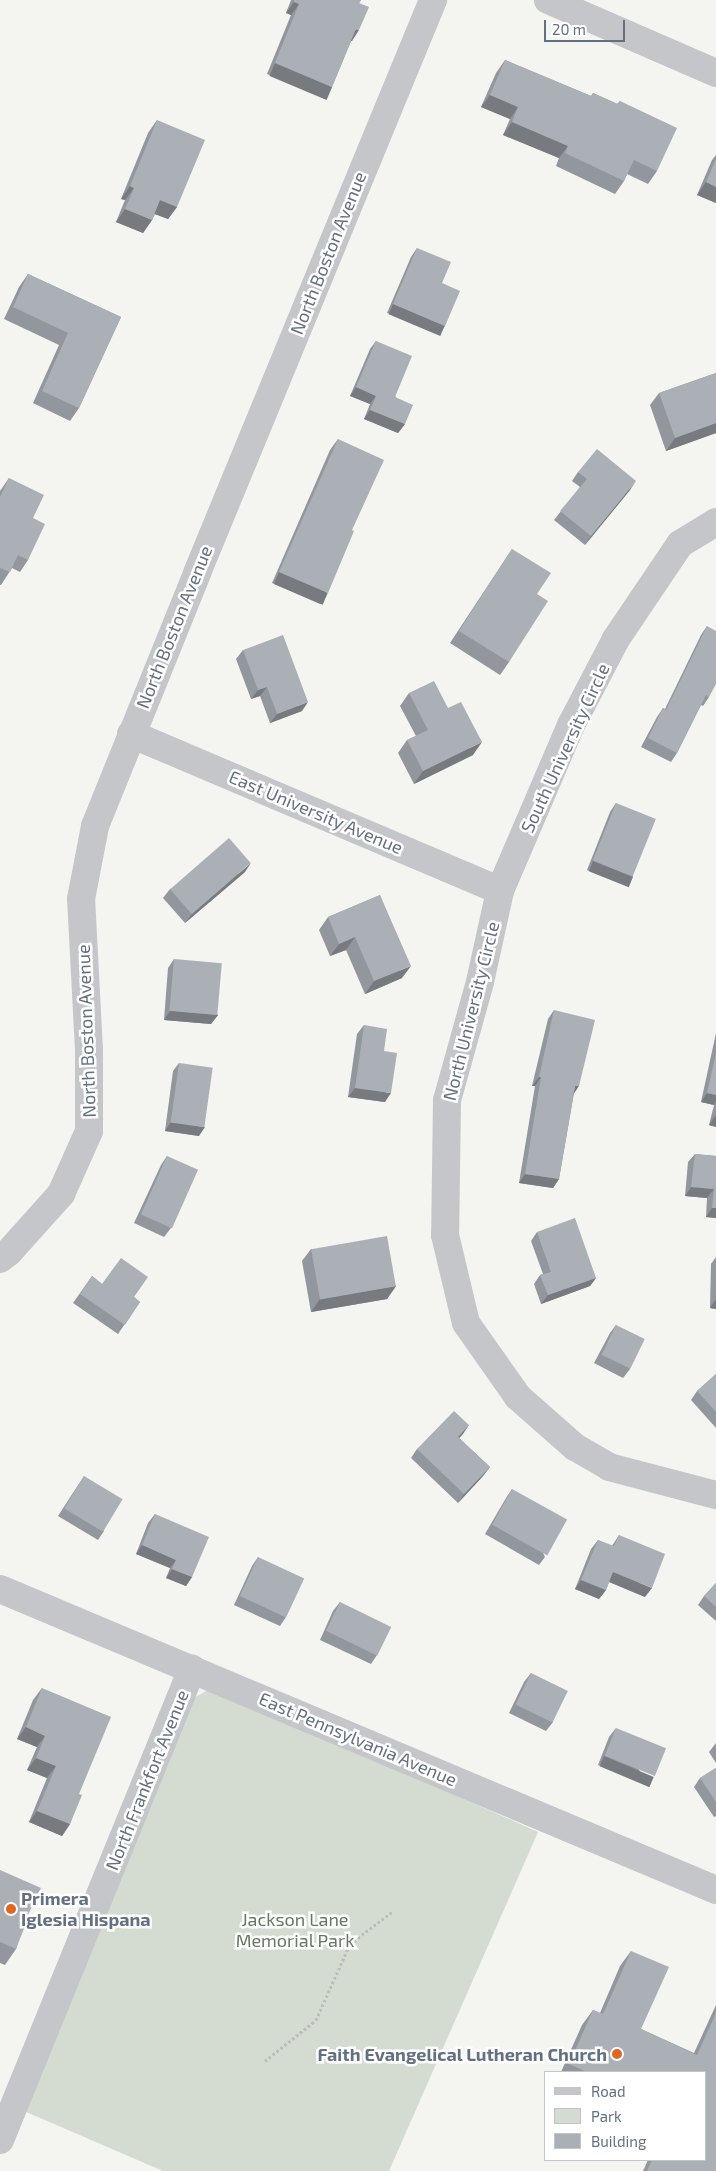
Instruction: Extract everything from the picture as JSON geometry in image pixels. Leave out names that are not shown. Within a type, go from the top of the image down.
[{"type":"street","name":"North Boston Avenue","points":[[0,1259],[9,1252],[61,1194],[89,1131],[89,1050],[81,899],[96,826],[131,734],[433,0]]},
{"type":"street","points":[[548,0],[716,73]]},
{"type":"street","name":"South University Circle","points":[[500,891],[571,725],[616,639],[680,544],[716,522]]},
{"type":"street","name":"East University Avenue","points":[[131,734],[500,891]]},
{"type":"street","name":"North University Circle","points":[[500,891],[480,982],[448,1100],[445,1235],[466,1323],[518,1397],[575,1447],[609,1467],[716,1495]]},
{"type":"street","name":"East Pennsylvania Avenue","points":[[0,1589],[716,1890]]},
{"type":"street","name":"North Frankfort Avenue","points":[[0,2140],[192,1669]]},
{"type":"path","points":[[265,2061],[316,2020],[350,1944],[392,1912]]},
{"type":"green space","name":"Jackson Lane Memorial Park","points":[[213,1687],[538,1832],[389,2171],[163,2171],[24,2111],[194,1698]]},
{"type":"building","points":[[294,0],[361,0],[359,3],[369,7],[359,30],[356,29],[332,87],[275,63],[299,4],[294,2]]},
{"type":"building","points":[[505,60],[591,96],[593,93],[618,104],[620,101],[677,128],[657,171],[634,160],[624,181],[565,153],[568,146],[512,122],[518,107],[490,95]]},
{"type":"building","points":[[157,120],[205,140],[177,207],[160,200],[152,220],[125,209],[134,188],[130,186]]},
{"type":"building","points":[[716,159],[716,187],[706,182]]},
{"type":"building","points":[[417,248],[451,262],[442,283],[460,291],[445,326],[393,304]]},
{"type":"building","points":[[28,274],[121,317],[79,408],[42,391],[68,333],[13,307]]},
{"type":"building","points":[[376,341],[412,356],[395,397],[413,405],[405,424],[370,410],[376,396],[356,387]]},
{"type":"building","points":[[716,373],[716,423],[675,438],[659,393]]},
{"type":"building","points":[[338,439],[384,460],[352,530],[354,531],[328,593],[279,572]]},
{"type":"building","points":[[597,449],[636,481],[591,536],[560,511],[587,479],[578,472]]},
{"type":"building","points":[[9,478],[44,495],[33,518],[45,524],[28,560],[18,555],[10,572],[0,568],[0,497]]},
{"type":"building","points":[[512,549],[551,573],[537,594],[548,601],[509,662],[459,631]]},
{"type":"building","points":[[707,626],[716,631],[716,684],[709,697],[706,695],[677,753],[648,738],[663,708],[666,710]]},
{"type":"building","points":[[283,635],[308,702],[277,714],[267,687],[258,690],[243,650]]},
{"type":"building","points":[[434,681],[448,708],[461,702],[482,742],[423,771],[407,740],[428,730],[409,693]]},
{"type":"building","points":[[616,803],[656,819],[633,877],[593,860]]},
{"type":"building","points":[[229,838],[251,863],[192,914],[170,889]]},
{"type":"building","points":[[380,895],[411,966],[374,981],[355,937],[339,944],[328,917]]},
{"type":"building","points":[[174,959],[222,963],[217,1015],[169,1011]]},
{"type":"building","points":[[554,1010],[595,1020],[579,1086],[575,1086],[559,1179],[525,1174],[541,1077],[539,1077]]},
{"type":"building","points":[[364,1025],[387,1029],[384,1051],[397,1053],[391,1093],[355,1088]]},
{"type":"building","points":[[716,1053],[716,1095],[707,1093]]},
{"type":"building","points":[[179,1063],[213,1068],[204,1127],[171,1122]]},
{"type":"building","points":[[695,1154],[716,1156],[716,1208],[712,1208],[714,1189],[691,1187]]},
{"type":"building","points":[[167,1156],[198,1170],[172,1228],[141,1214]]},
{"type":"building","points":[[575,1218],[596,1278],[548,1295],[540,1275],[551,1272],[537,1232]]},
{"type":"building","points":[[387,1236],[396,1286],[320,1300],[311,1249]]},
{"type":"building","points":[[121,1258],[148,1277],[134,1297],[140,1302],[125,1325],[80,1294],[92,1276],[102,1284]]},
{"type":"building","points":[[616,1325],[645,1339],[630,1369],[602,1355]]},
{"type":"building","points":[[716,1374],[716,1412],[697,1391]]},
{"type":"building","points":[[454,1411],[469,1425],[458,1437],[490,1467],[464,1494],[417,1449]]},
{"type":"building","points":[[84,1476],[123,1499],[103,1532],[64,1509]]},
{"type":"building","points":[[512,1489],[567,1520],[547,1555],[492,1525]]},
{"type":"building","points":[[155,1514],[209,1537],[192,1577],[172,1569],[176,1560],[142,1545]]},
{"type":"building","points":[[619,1535],[665,1554],[652,1588],[613,1572],[606,1590],[581,1580],[598,1540],[614,1546]]},
{"type":"building","points":[[258,1557],[304,1579],[286,1618],[240,1596]]},
{"type":"building","points":[[716,1583],[716,1607],[704,1596]]},
{"type":"building","points":[[340,1602],[391,1627],[377,1656],[326,1631]]},
{"type":"building","points":[[531,1673],[568,1691],[553,1722],[516,1704]]},
{"type":"building","points":[[42,1688],[111,1717],[79,1794],[82,1795],[70,1824],[37,1811],[56,1766],[36,1758],[45,1736],[26,1727]]},
{"type":"building","points":[[616,1728],[666,1748],[655,1776],[605,1756]]},
{"type":"building","points":[[716,1768],[716,1802],[700,1778]]},
{"type":"building","points":[[0,1870],[41,1888],[23,1925],[25,1926],[16,1949],[0,1942]]},
{"type":"building","points":[[631,1951],[669,1967],[641,2029],[697,2055],[716,2013],[716,2171],[647,2171],[652,2161],[706,2161],[706,2071],[585,2071],[569,2064],[593,2010],[603,2014]]},
{"type":"place","name":"Primera Iglesia Hispana","points":[[11,1909]]},
{"type":"place","name":"Faith Evangelical Lutheran Church","points":[[617,2054]]}]
